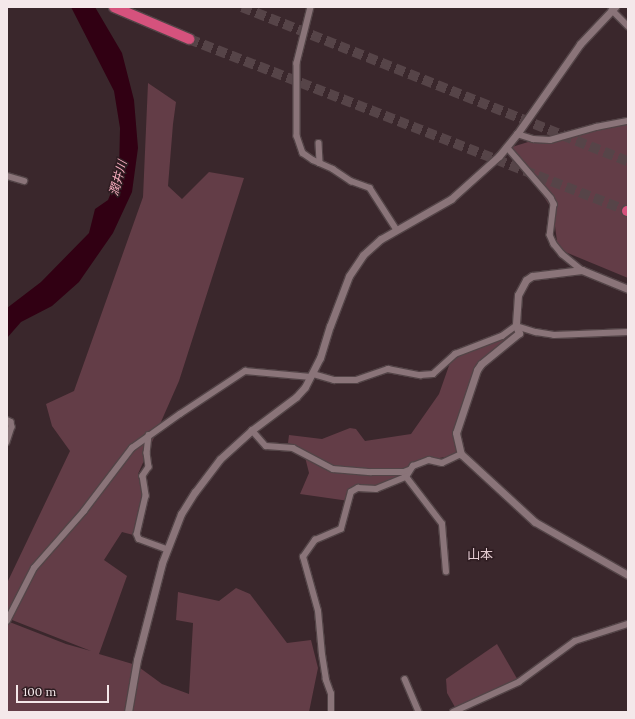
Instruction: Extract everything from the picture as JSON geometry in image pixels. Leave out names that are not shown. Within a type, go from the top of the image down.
[{"type":"highway","points":[[114,7],[189,39]]},
{"type":"street","points":[[311,7],[297,63],[297,136],[303,153],[333,169],[351,181],[370,188],[396,230]]},
{"type":"street","points":[[128,712],[137,660],[166,549],[181,514],[195,492],[220,459],[252,430],[296,397],[312,375],[320,358],[349,276],[357,263],[372,247],[396,230],[435,210],[454,197],[507,147],[580,44],[612,8],[628,26]]},
{"type":"street","points":[[517,134],[533,139],[550,140],[596,127],[628,121]]},
{"type":"street","points":[[319,143],[320,163]]},
{"type":"street","points":[[507,147],[551,198],[554,204],[550,235],[554,244],[562,254],[582,270],[628,289]]},
{"type":"street","points":[[7,176],[24,181]]},
{"type":"street","points":[[582,270],[532,276],[526,280],[518,295],[516,326],[519,333],[481,364],[477,370],[456,434],[461,454],[535,522],[628,575]]},
{"type":"street","points":[[7,621],[34,568],[84,511],[132,448],[245,371],[312,375],[334,380],[356,380],[388,369],[420,375],[433,374],[455,354],[502,336],[516,326]]},
{"type":"street","points":[[516,326],[536,332],[554,335],[628,332]]},
{"type":"street","points":[[7,420],[11,422],[12,427],[7,442]]},
{"type":"street","points":[[252,430],[266,446],[293,448],[333,470],[378,472],[409,470]]},
{"type":"street","points":[[150,435],[147,453],[149,467],[142,476],[146,496],[137,534],[139,539],[166,549]]},
{"type":"street","points":[[331,712],[331,694],[326,680],[322,655],[318,611],[303,557],[315,540],[341,529],[351,492],[358,488],[376,489],[406,477],[409,470],[413,466],[425,461],[442,463],[461,454]]},
{"type":"street","points":[[406,477],[442,524],[446,572]]},
{"type":"street","points":[[454,712],[460,711],[519,682],[575,641],[628,624]]},
{"type":"street","points":[[406,679],[419,712]]},
{"type":"shaded area","points":[[148,83],[176,102],[168,186],[182,199],[209,172],[244,178],[179,381],[138,474],[143,500],[137,536],[122,532],[104,560],[127,576],[99,654],[136,665],[162,684],[189,694],[193,623],[176,620],[178,592],[219,601],[236,588],[250,594],[287,643],[311,640],[318,668],[309,712],[7,712],[7,621],[66,644],[91,651],[7,618],[7,583],[70,451],[52,426],[46,404],[74,391],[143,197]]},
{"type":"shaded area","points":[[628,122],[628,278],[558,249],[553,211],[512,147],[528,142]]},
{"type":"shaded area","points":[[514,328],[516,336],[477,370],[456,433],[461,454],[429,460],[391,483],[352,492],[349,501],[300,494],[309,473],[303,449],[288,443],[289,435],[322,439],[350,428],[356,429],[365,441],[411,434],[439,394],[452,357]]},
{"type":"shaded area","points":[[497,644],[519,682],[456,709],[447,693],[446,679]]},
{"type":"water","name":"潤井川","points":[[71,7],[95,7],[122,53],[134,100],[138,148],[132,192],[113,233],[79,282],[52,306],[21,322],[7,338],[7,308],[41,282],[89,233],[95,209],[108,200],[119,173],[120,128],[114,91]]},
{"type":"tunnel","points":[[242,7],[628,161]]},
{"type":"tunnel","points":[[189,39],[627,211]]},
{"type":"district","name":"山本","points":[[480,555]]}]
